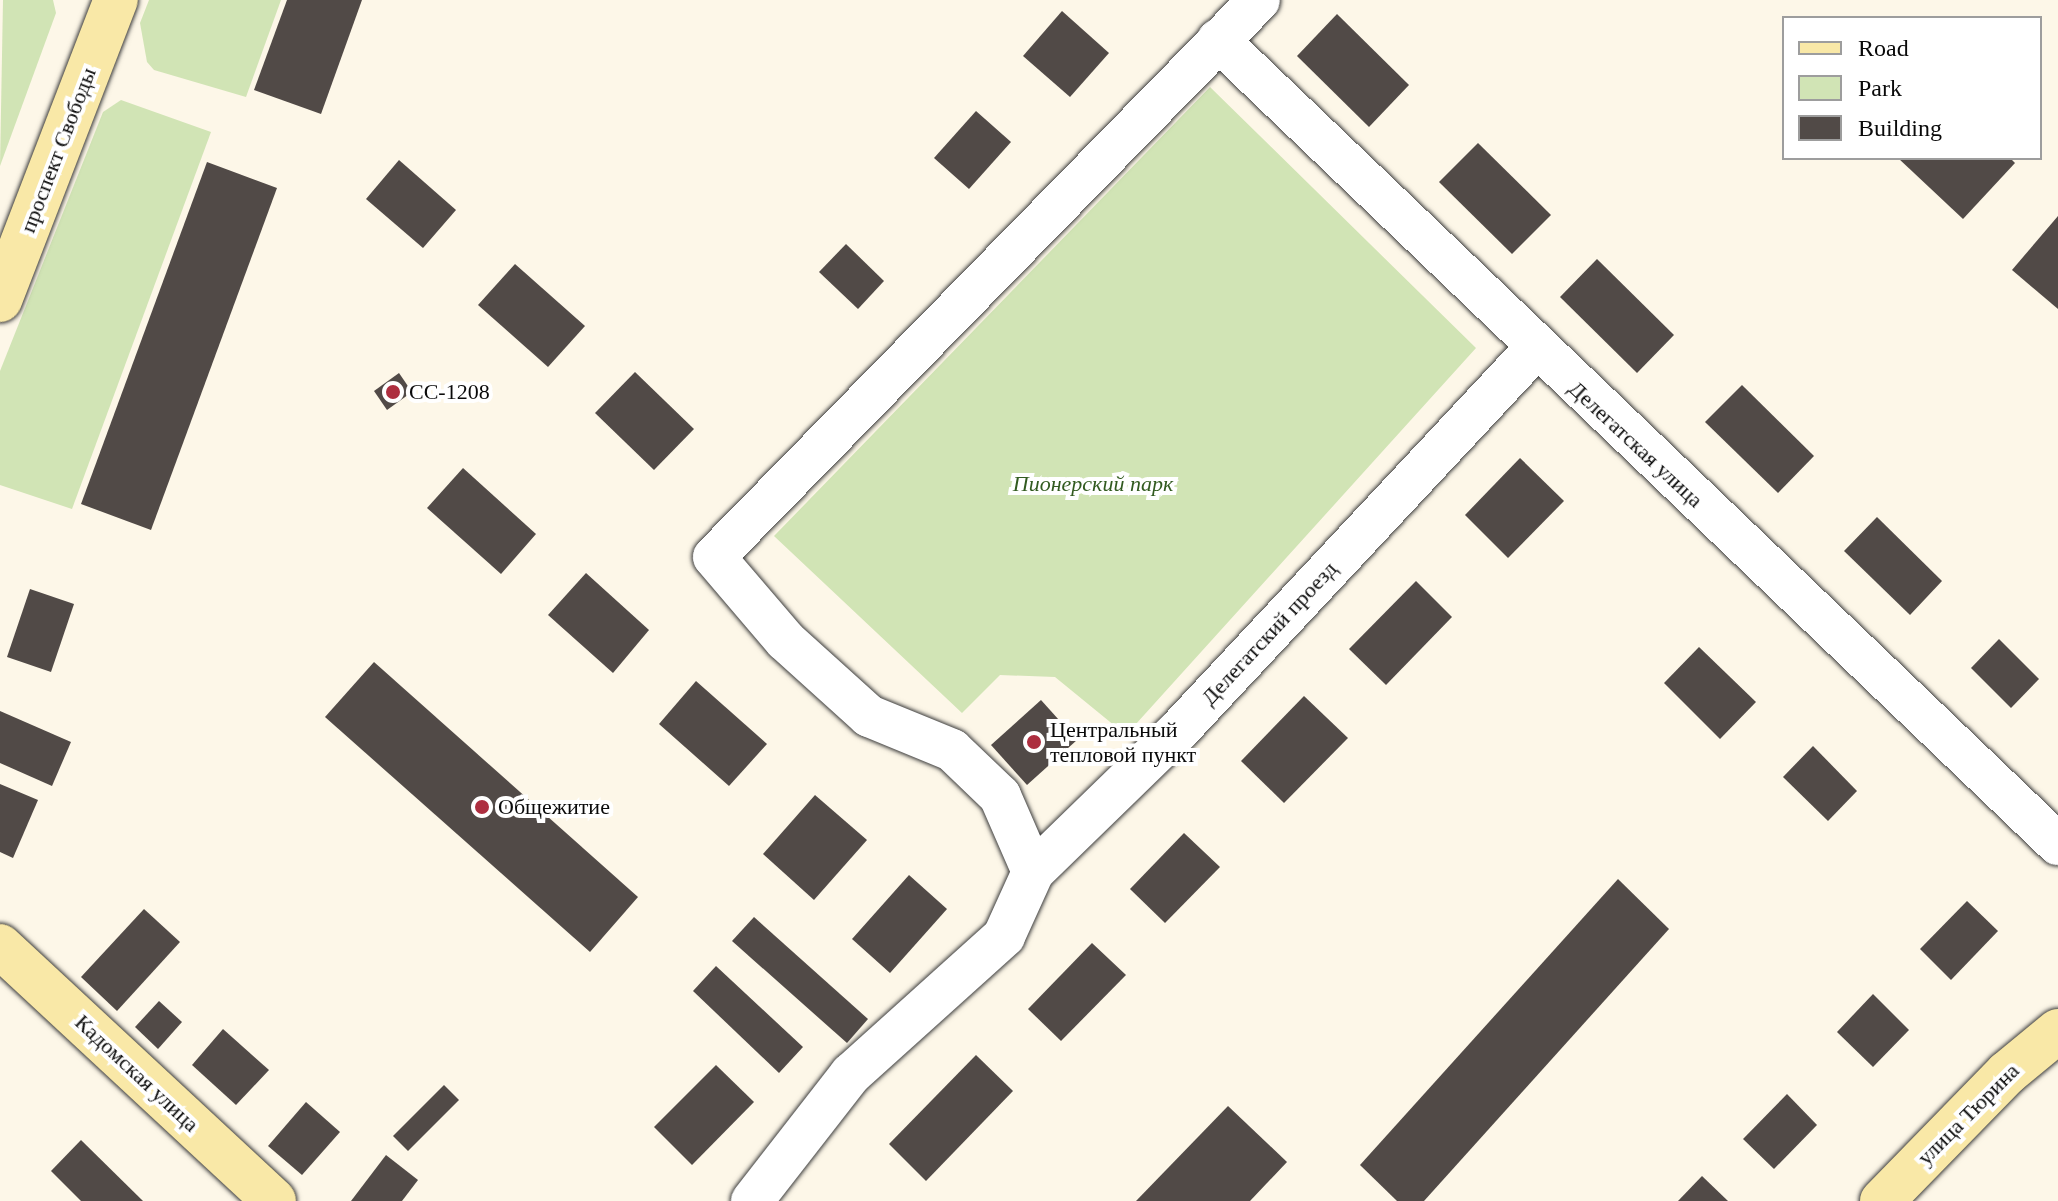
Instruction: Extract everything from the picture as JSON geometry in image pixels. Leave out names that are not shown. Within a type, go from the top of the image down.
[{"type":"street","points":[[1033,872],[1000,796],[952,750],[869,716],[785,640],[714,557],[1259,0]]},
{"type":"street","name":"проспект Свободы","points":[[0,300],[110,3]]},
{"type":"street","name":"Делегатская улица","points":[[1218,40],[1535,349],[2058,844]]},
{"type":"street","name":"Делегатский проезд","points":[[752,1201],[851,1074],[1004,936],[1033,872],[1179,730],[1535,349]]},
{"type":"street","name":"Кадомская улица","points":[[0,946],[274,1201]]},
{"type":"street","name":"улица Тюрина","points":[[1882,1201],[2007,1073],[2058,1031]]},
{"type":"green space","points":[[3,0],[53,0],[56,13],[0,166]]},
{"type":"green space","points":[[149,0],[281,0],[246,97],[154,70],[147,62],[140,23]]},
{"type":"green space","name":"Пионерский парк","points":[[1210,87],[1476,348],[1126,735],[1055,677],[1000,675],[962,713],[774,536]]},
{"type":"green space","points":[[121,100],[211,132],[72,509],[0,485],[0,371],[103,112]]},
{"type":"building","points":[[287,0],[362,0],[321,114],[254,90]]},
{"type":"building","points":[[1062,11],[1109,53],[1070,97],[1023,56]]},
{"type":"building","points":[[1337,14],[1409,85],[1369,127],[1297,56]]},
{"type":"building","points":[[976,111],[1011,142],[969,189],[934,158]]},
{"type":"building","points":[[1478,143],[1551,215],[1512,254],[1439,182]]},
{"type":"building","points":[[399,160],[456,210],[423,248],[366,199]]},
{"type":"building","points":[[1900,160],[2012,160],[2015,163],[1963,219]]},
{"type":"building","points":[[207,162],[277,188],[151,530],[81,504]]},
{"type":"building","points":[[2058,216],[2058,309],[2012,270]]},
{"type":"building","points":[[846,244],[884,281],[858,309],[819,272]]},
{"type":"building","points":[[1597,259],[1674,335],[1637,373],[1560,297]]},
{"type":"building","points":[[515,264],[585,326],[548,367],[478,305]]},
{"type":"building","points":[[635,372],[694,429],[654,470],[595,413]]},
{"type":"building","name":"СС-1208","points":[[399,373],[412,392],[387,410],[374,391]]},
{"type":"building","points":[[1742,385],[1814,456],[1778,493],[1705,422]]},
{"type":"building","points":[[1520,458],[1564,501],[1508,558],[1465,515]]},
{"type":"building","points":[[463,468],[536,534],[501,574],[427,508]]},
{"type":"building","points":[[1877,517],[1942,581],[1910,615],[1844,551]]},
{"type":"building","points":[[586,573],[649,630],[613,673],[548,615]]},
{"type":"building","points":[[1416,581],[1452,617],[1386,685],[1349,649]]},
{"type":"building","points":[[30,589],[74,604],[51,672],[7,657]]},
{"type":"building","points":[[1999,639],[2039,679],[2011,708],[1971,668]]},
{"type":"building","points":[[1699,647],[1756,702],[1720,739],[1664,683]]},
{"type":"building","name":"Общежитие","points":[[374,662],[638,897],[590,952],[325,717]]},
{"type":"building","points":[[696,681],[767,744],[729,786],[659,724]]},
{"type":"building","points":[[1304,696],[1348,738],[1284,803],[1241,761]]},
{"type":"building","name":"Центральный тепловой пункт","points":[[1041,700],[1077,740],[1027,785],[991,745]]},
{"type":"building","points":[[0,711],[71,742],[52,786],[0,763]]},
{"type":"building","points":[[1813,746],[1857,791],[1828,821],[1783,777]]},
{"type":"building","points":[[0,784],[38,800],[13,858],[0,852]]},
{"type":"building","points":[[815,795],[867,840],[814,900],[763,854]]},
{"type":"building","points":[[1184,833],[1220,867],[1165,923],[1130,889]]},
{"type":"building","points":[[909,875],[947,909],[890,973],[852,939]]},
{"type":"building","points":[[1618,879],[1669,929],[1424,1201],[1397,1201],[1360,1165]]},
{"type":"building","points":[[1967,901],[1998,931],[1951,980],[1920,949]]},
{"type":"building","points":[[144,909],[180,942],[117,1011],[81,977]]},
{"type":"building","points":[[754,917],[868,1019],[847,1043],[732,941]]},
{"type":"building","points":[[1092,943],[1126,975],[1061,1041],[1028,1009]]},
{"type":"building","points":[[716,966],[803,1047],[779,1073],[693,991]]},
{"type":"building","points":[[1873,994],[1909,1030],[1873,1067],[1837,1032]]},
{"type":"building","points":[[159,1001],[182,1022],[158,1049],[135,1027]]},
{"type":"building","points":[[223,1029],[269,1070],[236,1105],[192,1065]]},
{"type":"building","points":[[976,1055],[1013,1091],[926,1181],[889,1144]]},
{"type":"building","points":[[716,1065],[754,1102],[692,1165],[654,1127]]},
{"type":"building","points":[[444,1085],[459,1100],[408,1151],[393,1136]]},
{"type":"building","points":[[1787,1094],[1817,1125],[1774,1169],[1743,1139]]},
{"type":"building","points":[[306,1102],[340,1132],[302,1175],[268,1146]]},
{"type":"building","points":[[1228,1106],[1287,1162],[1250,1201],[1136,1201]]},
{"type":"building","points":[[81,1140],[143,1201],[81,1201],[51,1171]]},
{"type":"building","points":[[386,1155],[418,1180],[402,1201],[351,1201]]},
{"type":"building","points":[[1702,1176],[1728,1201],[1678,1201]]},
{"type":"place","name":"СС-1208","points":[[393,392]]},
{"type":"place","name":"Центральный тепловой пункт","points":[[1034,742]]},
{"type":"place","name":"Общежитие","points":[[482,807]]}]
